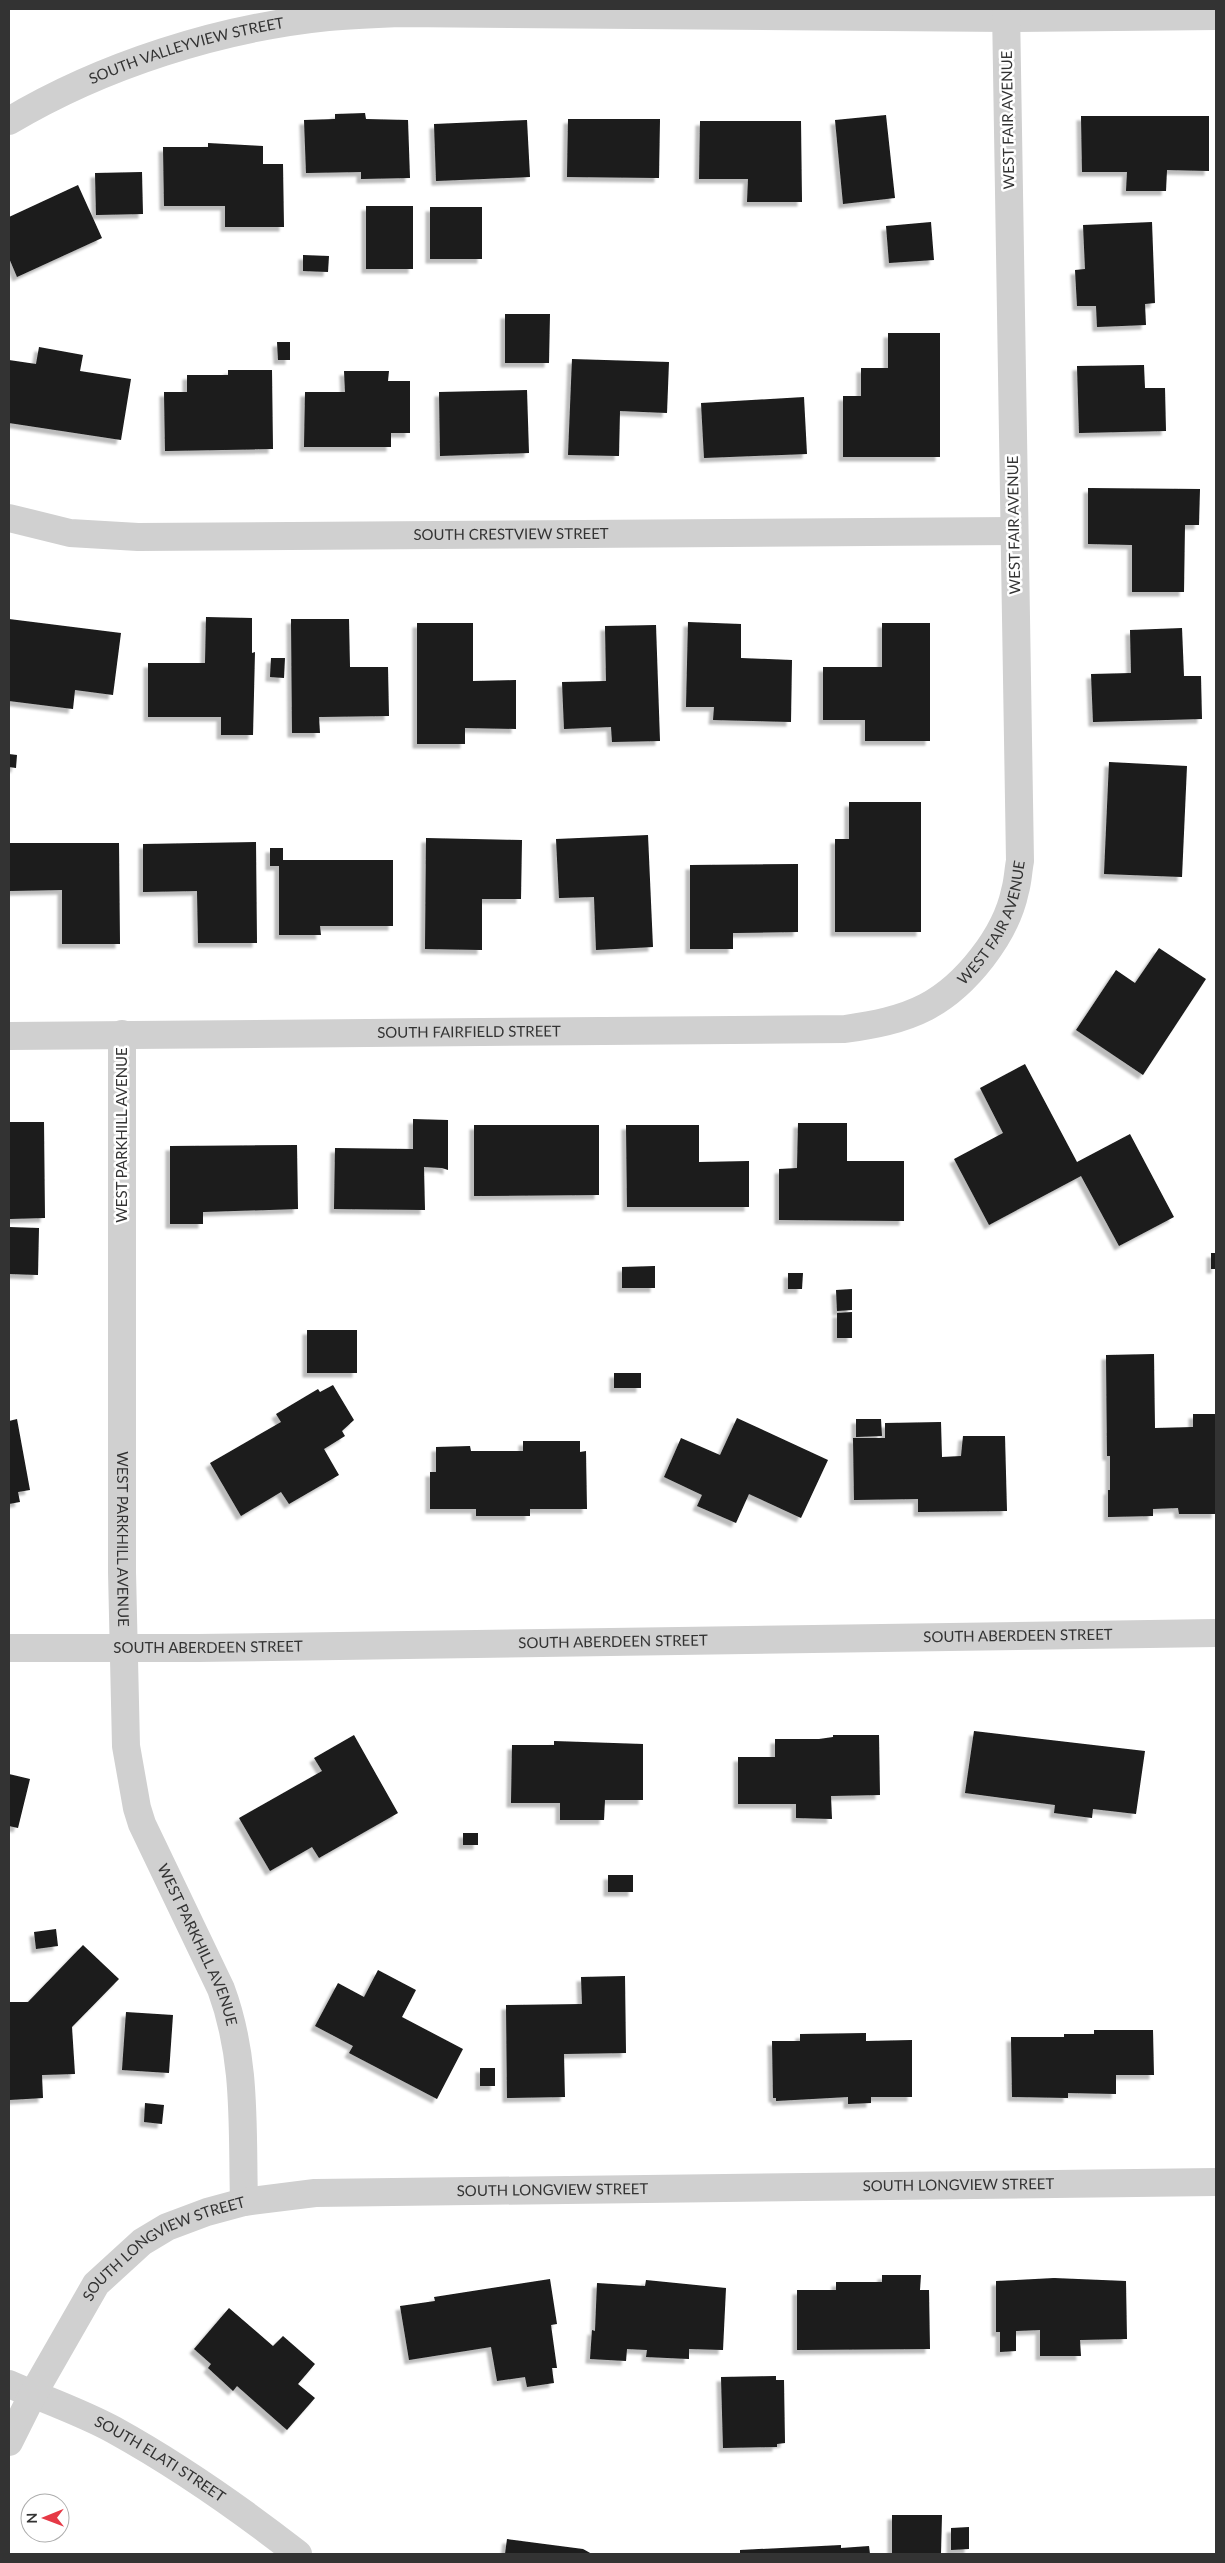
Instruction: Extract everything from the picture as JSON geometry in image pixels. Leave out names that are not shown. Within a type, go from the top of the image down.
[{"type":"street","name":"SOUTH VALLEYVIEW STREET","points":[[9,121],[37,104],[144,58],[243,31],[328,17],[400,13],[1216,16]]},
{"type":"street","name":"WEST FAIR AVENUE","points":[[926,1007],[949,991],[973,969],[998,934],[1015,893],[1020,861],[1006,14]]},
{"type":"street","name":"SOUTH CRESTVIEW STREET","points":[[9,518],[70,533],[138,538],[1014,531]]},
{"type":"street","name":"SOUTH FAIRFIELD STREET","points":[[9,1036],[845,1029],[873,1025],[926,1007]]},
{"type":"street","name":"WEST PARKHILL AVENUE","points":[[122,1034],[122,1572],[126,1746],[137,1808],[231,2017],[240,2063],[244,2202]]},
{"type":"street","name":"SOUTH ABERDEEN STREET","points":[[9,1648],[228,1648],[1216,1633]]},
{"type":"street","name":"SOUTH LONGVIEW STREET","points":[[9,2442],[21,2389],[96,2284],[142,2242],[167,2227],[207,2212],[244,2202],[315,2193],[1216,2182]]},
{"type":"street","name":"SOUTH ELATI STREET","points":[[21,2389],[112,2429],[185,2472],[253,2519],[298,2554]]},
{"type":"building","points":[[365,113],[366,119],[408,120],[410,178],[361,179],[361,172],[306,173],[304,120],[335,119],[335,114]]},
{"type":"building","points":[[886,115],[895,198],[843,204],[835,120]]},
{"type":"building","points":[[1081,116],[1209,116],[1209,171],[1167,170],[1166,191],[1126,191],[1127,172],[1082,172]]},
{"type":"building","points":[[568,119],[660,119],[659,178],[567,177]]},
{"type":"building","points":[[527,120],[530,177],[436,181],[434,124]]},
{"type":"building","points":[[700,121],[801,121],[802,202],[747,202],[748,179],[699,179]]},
{"type":"building","points":[[208,143],[263,146],[263,164],[283,164],[284,227],[225,227],[225,206],[164,206],[163,147],[208,147]]},
{"type":"building","points":[[142,172],[143,214],[96,215],[95,173]]},
{"type":"building","points":[[78,185],[102,238],[17,277],[9,258],[9,217]]},
{"type":"building","points":[[366,206],[413,206],[413,269],[366,269]]},
{"type":"building","points":[[430,207],[482,207],[482,259],[430,259]]},
{"type":"building","points":[[931,222],[934,260],[889,263],[886,226]]},
{"type":"building","points":[[1152,222],[1155,303],[1145,304],[1146,325],[1097,327],[1096,306],[1077,306],[1075,270],[1085,269],[1083,225]]},
{"type":"building","points":[[303,255],[329,256],[328,272],[303,271]]},
{"type":"building","points":[[505,314],[550,314],[549,363],[505,363]]},
{"type":"building","points":[[888,333],[940,333],[940,457],[843,457],[843,396],[861,396],[861,368],[888,368]]},
{"type":"building","points":[[277,342],[290,342],[290,360],[278,360]]},
{"type":"building","points":[[39,347],[83,355],[80,371],[131,379],[121,440],[9,423],[9,360],[36,364]]},
{"type":"building","points":[[572,359],[669,362],[667,413],[620,411],[619,456],[568,455]]},
{"type":"building","points":[[1144,365],[1145,388],[1165,388],[1166,431],[1079,433],[1077,366]]},
{"type":"building","points":[[228,370],[272,370],[273,449],[165,451],[164,392],[187,392],[187,375],[228,375]]},
{"type":"building","points":[[344,371],[389,371],[388,381],[410,381],[410,433],[391,433],[391,447],[304,447],[305,392],[345,392]]},
{"type":"building","points":[[527,390],[529,453],[440,456],[439,392]]},
{"type":"building","points":[[804,397],[807,454],[704,458],[701,403]]},
{"type":"building","points":[[1088,488],[1200,489],[1199,525],[1185,525],[1184,592],[1132,592],[1132,545],[1088,544]]},
{"type":"building","points":[[206,617],[252,618],[252,653],[255,652],[253,735],[221,735],[221,717],[148,717],[148,663],[205,663]]},
{"type":"building","points":[[9,619],[121,633],[113,695],[75,690],[73,709],[9,701]]},
{"type":"building","points":[[291,619],[349,619],[350,667],[388,667],[389,716],[319,717],[320,733],[292,733]]},
{"type":"building","points":[[688,622],[741,624],[741,658],[792,660],[791,722],[713,720],[714,707],[686,707]]},
{"type":"building","points":[[417,623],[473,623],[473,681],[516,680],[516,729],[465,728],[465,744],[417,744]]},
{"type":"building","points":[[882,623],[930,623],[930,741],[865,741],[865,720],[823,720],[823,667],[882,667]]},
{"type":"building","points":[[656,625],[660,741],[612,742],[611,727],[564,729],[562,682],[606,681],[605,626]]},
{"type":"building","points":[[1182,628],[1184,676],[1201,676],[1202,719],[1093,722],[1091,674],[1131,673],[1130,630]]},
{"type":"building","points":[[271,658],[285,658],[284,678],[270,677]]},
{"type":"building","points":[[9,754],[17,755],[16,768],[9,767]]},
{"type":"building","points":[[1109,762],[1187,766],[1182,877],[1104,874]]},
{"type":"building","points":[[849,802],[921,802],[921,932],[835,932],[835,839],[849,839]]},
{"type":"building","points":[[648,835],[653,947],[596,950],[594,897],[559,898],[556,839]]},
{"type":"building","points":[[426,838],[522,840],[521,899],[482,899],[482,950],[425,949]]},
{"type":"building","points":[[256,842],[257,943],[198,943],[197,891],[143,892],[143,844]]},
{"type":"building","points":[[10,843],[119,843],[120,944],[62,944],[62,890],[10,891]]},
{"type":"building","points":[[270,848],[283,848],[283,860],[393,860],[393,926],[320,926],[321,935],[279,935],[279,866],[270,866]]},
{"type":"building","points":[[798,864],[798,932],[733,933],[733,949],[690,949],[690,865]]},
{"type":"building","points":[[1159,948],[1206,979],[1143,1075],[1076,1030],[1116,970],[1135,983]]},
{"type":"building","points":[[1025,1064],[1077,1162],[1130,1134],[1174,1217],[1119,1246],[1081,1176],[989,1225],[954,1159],[1003,1133],[980,1088]]},
{"type":"building","points":[[413,1119],[448,1120],[448,1170],[424,1167],[425,1210],[334,1209],[335,1148],[413,1149]]},
{"type":"building","points":[[9,1122],[44,1122],[45,1218],[9,1219]]},
{"type":"building","points":[[798,1123],[847,1123],[847,1161],[904,1161],[904,1221],[779,1220],[779,1169],[797,1168]]},
{"type":"building","points":[[474,1125],[599,1125],[599,1195],[474,1196]]},
{"type":"building","points":[[626,1125],[699,1125],[699,1162],[749,1161],[749,1207],[627,1207]]},
{"type":"building","points":[[297,1145],[298,1209],[203,1212],[203,1224],[170,1224],[170,1146]]},
{"type":"building","points":[[9,1227],[39,1228],[38,1275],[9,1274]]},
{"type":"building","points":[[1211,1253],[1216,1253],[1216,1269],[1211,1269]]},
{"type":"building","points":[[655,1266],[655,1288],[622,1288],[622,1267]]},
{"type":"building","points":[[788,1273],[803,1273],[802,1289],[788,1289]]},
{"type":"building","points":[[852,1289],[852,1310],[837,1311],[836,1290]]},
{"type":"building","points":[[852,1312],[852,1338],[837,1338],[837,1313]]},
{"type":"building","points":[[307,1330],[357,1330],[357,1373],[307,1373]]},
{"type":"building","points":[[1154,1354],[1155,1428],[1193,1427],[1193,1414],[1216,1414],[1216,1514],[1179,1514],[1178,1508],[1153,1509],[1153,1516],[1108,1517],[1110,1456],[1107,1456],[1106,1355]]},
{"type":"building","points":[[614,1373],[641,1373],[641,1388],[614,1388]]},
{"type":"building","points":[[333,1385],[354,1420],[342,1431],[345,1436],[324,1449],[339,1475],[289,1504],[281,1492],[241,1516],[210,1463],[281,1422],[276,1414],[318,1389],[320,1392]]},
{"type":"building","points":[[737,1418],[828,1460],[801,1518],[749,1494],[736,1523],[697,1506],[702,1495],[664,1477],[681,1438],[720,1455]]},
{"type":"building","points":[[17,1419],[30,1490],[18,1492],[20,1502],[9,1504],[9,1421]]},
{"type":"building","points":[[856,1419],[881,1419],[882,1436],[856,1437]]},
{"type":"building","points":[[941,1422],[942,1457],[961,1456],[963,1436],[1005,1436],[1007,1511],[918,1512],[918,1499],[854,1500],[853,1438],[885,1438],[885,1423]]},
{"type":"building","points":[[523,1441],[580,1441],[580,1452],[586,1451],[587,1509],[530,1509],[530,1516],[476,1516],[476,1509],[430,1509],[430,1472],[436,1472],[436,1447],[470,1446],[471,1451],[523,1451]]},
{"type":"building","points":[[974,1731],[1145,1751],[1136,1814],[1093,1809],[1092,1818],[1054,1813],[1055,1805],[965,1793]]},
{"type":"building","points":[[354,1735],[398,1813],[319,1858],[312,1847],[270,1871],[239,1818],[322,1771],[314,1758]]},
{"type":"building","points":[[833,1735],[879,1735],[880,1795],[831,1796],[832,1819],[796,1818],[796,1804],[738,1804],[738,1757],[775,1757],[775,1739],[819,1739],[833,1737]]},
{"type":"building","points":[[554,1741],[643,1744],[643,1800],[605,1800],[604,1820],[560,1820],[560,1803],[511,1803],[512,1745],[554,1745]]},
{"type":"building","points":[[9,1774],[30,1779],[18,1828],[9,1826]]},
{"type":"building","points":[[463,1833],[478,1833],[478,1845],[463,1845]]},
{"type":"building","points":[[608,1875],[633,1875],[633,1892],[608,1892]]},
{"type":"building","points":[[56,1929],[58,1946],[36,1949],[34,1932]]},
{"type":"building","points":[[83,1945],[119,1979],[72,2027],[75,2074],[42,2075],[43,2098],[9,2100],[9,2002],[28,2002]]},
{"type":"building","points":[[378,1970],[416,1990],[402,2017],[463,2049],[437,2099],[349,2053],[353,2046],[315,2026],[338,1983],[364,1997]]},
{"type":"building","points":[[625,1976],[626,2053],[564,2054],[565,2097],[507,2098],[506,2005],[582,2004],[581,1977]]},
{"type":"building","points":[[126,2012],[173,2015],[169,2073],[122,2070]]},
{"type":"building","points":[[1094,2030],[1153,2030],[1154,2075],[1116,2075],[1116,2094],[1068,2093],[1068,2098],[1012,2097],[1011,2037],[1064,2037],[1064,2034],[1094,2034]]},
{"type":"building","points":[[866,2033],[866,2041],[912,2040],[912,2097],[871,2097],[871,2103],[848,2104],[848,2097],[776,2101],[776,2098],[773,2098],[772,2041],[800,2041],[800,2034]]},
{"type":"building","points":[[480,2068],[495,2068],[495,2086],[480,2086]]},
{"type":"building","points":[[145,2103],[164,2105],[162,2124],[144,2122]]},
{"type":"building","points":[[882,2275],[921,2275],[920,2290],[929,2290],[930,2349],[797,2350],[797,2290],[836,2290],[836,2282],[882,2282]]},
{"type":"building","points":[[1054,2278],[1126,2281],[1127,2339],[1080,2340],[1081,2356],[1040,2356],[1040,2330],[1016,2331],[1016,2351],[1000,2352],[1000,2332],[996,2332],[996,2281]]},
{"type":"building","points":[[550,2279],[557,2324],[551,2325],[557,2368],[552,2368],[554,2383],[527,2387],[525,2377],[497,2381],[491,2347],[409,2360],[400,2306],[435,2301],[434,2297]]},
{"type":"building","points":[[646,2280],[726,2288],[723,2350],[689,2349],[689,2359],[646,2357],[647,2350],[627,2349],[626,2361],[590,2359],[592,2330],[595,2331],[597,2283],[645,2286]]},
{"type":"building","points":[[229,2308],[273,2346],[283,2336],[315,2364],[298,2384],[315,2398],[287,2430],[237,2386],[233,2391],[208,2368],[211,2364],[194,2349]]},
{"type":"building","points":[[776,2376],[776,2380],[784,2380],[785,2443],[777,2444],[777,2447],[723,2448],[721,2377]]},
{"type":"building","points":[[892,2515],[942,2515],[941,2554],[892,2554]]},
{"type":"building","points":[[969,2527],[969,2549],[951,2550],[951,2528]]},
{"type":"building","points":[[507,2539],[583,2549],[592,2554],[505,2554]]},
{"type":"building","points":[[841,2545],[841,2548],[869,2546],[870,2554],[740,2554],[740,2550]]}]
